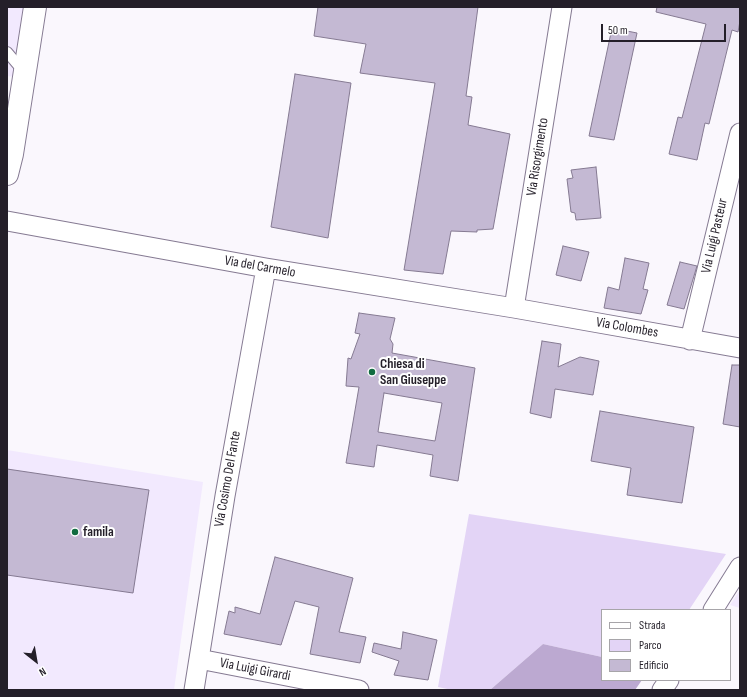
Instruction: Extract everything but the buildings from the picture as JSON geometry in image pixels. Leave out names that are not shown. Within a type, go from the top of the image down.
[{"type":"main road","points":[[7,128],[12,58],[27,7]]},
{"type":"main road","points":[[7,174],[12,154],[35,7]]},
{"type":"street","name":"Via Risorgimento","points":[[514,308],[562,7]]},
{"type":"street","name":"Via Luigi Pasteur","points":[[690,340],[740,133]]},
{"type":"street","name":"Via del Carmelo","points":[[7,221],[266,268],[514,308]]},
{"type":"street","name":"Via Cosimo Del Fante","points":[[194,690],[225,496],[266,268]]},
{"type":"street","name":"Via Colombes","points":[[514,308],[740,348]]},
{"type":"street","points":[[714,609],[740,567]]},
{"type":"street","name":"Via Luigi Girardi","points":[[199,659],[354,689]]},
{"type":"street","points":[[662,690],[668,681]]},
{"type":"shaded area","points":[[7,7],[26,7],[14,77],[7,76]]},
{"type":"shaded area","points":[[7,450],[203,482],[174,690],[7,690]]},
{"type":"shaded area","points":[[740,590],[740,608],[730,605]]},
{"type":"shaded area","points":[[543,644],[601,657],[601,681],[641,681],[635,690],[490,690]]},
{"type":"green space","points":[[469,514],[726,554],[690,609],[601,609],[601,657],[543,644],[490,690],[452,690],[438,687]]},
{"type":"place","name":"Chiesa di San Giuseppe","points":[[372,372]]},
{"type":"place","name":"famila","points":[[75,532]]}]
